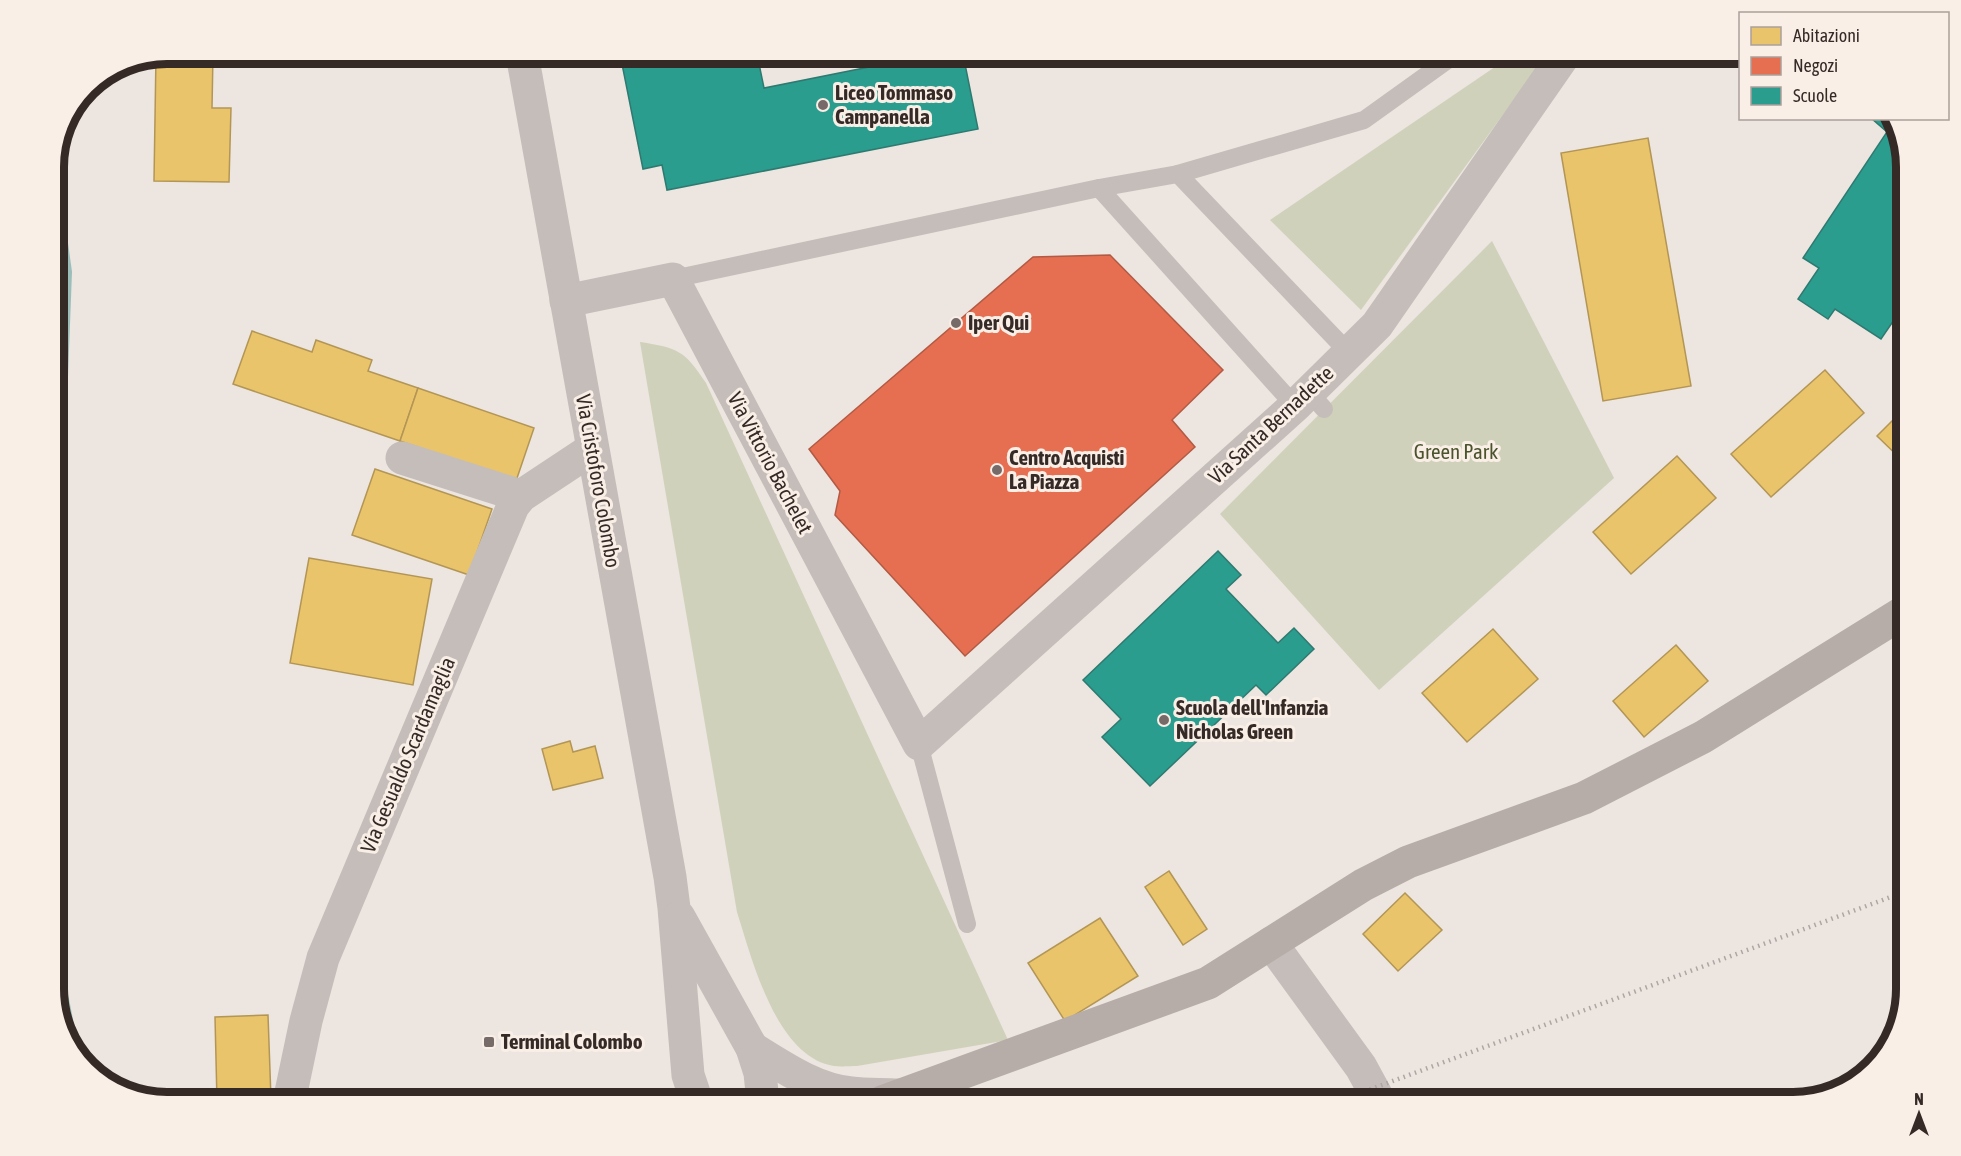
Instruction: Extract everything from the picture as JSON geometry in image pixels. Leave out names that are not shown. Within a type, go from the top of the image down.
[{"type":"street","name":"Via Cristoforo Colombo","points":[[524,64],[674,908],[689,1092]]},
{"type":"street","name":"Via Santa Bernadette","points":[[919,744],[1309,402],[1349,353],[1377,325],[1558,64]]},
{"type":"street","points":[[566,301],[673,279]]},
{"type":"street","name":"Via Vittorio Bachelet","points":[[673,279],[919,744]]},
{"type":"street","name":"Via Gesualdo Scardamaglia","points":[[291,1092],[306,1021],[323,958],[513,506],[521,496],[592,449]]},
{"type":"street","points":[[402,458],[521,496]]},
{"type":"street","points":[[909,1092],[1208,983],[1363,885],[1408,862],[1584,798],[1703,737],[1896,617]]},
{"type":"street","name":"Via Cristoforo Colombo","points":[[674,908],[752,1048],[760,1072],[762,1092]]},
{"type":"street","points":[[1271,943],[1361,1067],[1375,1092]]},
{"type":"street","name":"Via Cristoforo Colombo","points":[[752,1048],[798,1077],[845,1092]]},
{"type":"lane","points":[[673,279],[1100,188],[1178,174],[1365,120],[1442,64]]},
{"type":"lane","points":[[1178,174],[1349,353]]},
{"type":"lane","points":[[1100,188],[1309,402]]},
{"type":"lane","points":[[919,744],[967,924]]},
{"type":"green space","points":[[1499,64],[1540,64],[1361,310],[1270,220]]},
{"type":"green space","name":"Green Park","points":[[1492,241],[1614,478],[1379,690],[1220,514]]},
{"type":"green space","points":[[640,342],[663,346],[679,352],[692,364],[706,383],[1008,1040],[857,1066],[834,1066],[814,1059],[796,1045],[769,1003],[750,955],[737,912]]},
{"type":"building: Abitazioni","points":[[213,64],[212,108],[231,108],[229,182],[154,181],[156,65]]},
{"type":"building: Abitazioni","points":[[1648,138],[1691,386],[1603,401],[1561,153]]},
{"type":"building: Abitazioni","points":[[252,331],[312,352],[316,340],[372,360],[368,371],[418,388],[400,441],[233,384]]},
{"type":"building: Abitazioni","points":[[1825,370],[1864,413],[1771,497],[1731,454]]},
{"type":"building: Abitazioni","points":[[418,388],[534,428],[516,481],[400,441]]},
{"type":"building: Abitazioni","points":[[1896,417],[1896,454],[1877,436]]},
{"type":"building: Abitazioni","points":[[1677,456],[1716,498],[1631,574],[1593,532]]},
{"type":"building: Abitazioni","points":[[375,469],[492,509],[469,575],[352,535]]},
{"type":"building: Abitazioni","points":[[309,558],[432,579],[413,685],[290,663]]},
{"type":"building: Abitazioni","points":[[1493,629],[1538,679],[1467,742],[1422,693]]},
{"type":"building: Abitazioni","points":[[1676,645],[1708,681],[1644,737],[1613,701]]},
{"type":"building: Abitazioni","points":[[570,741],[573,752],[595,746],[603,778],[553,790],[542,749]]},
{"type":"building: Abitazioni","points":[[1169,871],[1207,929],[1183,945],[1145,887]]},
{"type":"building: Abitazioni","points":[[1405,893],[1442,930],[1398,971],[1363,934]]},
{"type":"building: Abitazioni","points":[[1100,918],[1138,976],[1065,1021],[1028,963]]},
{"type":"building: Abitazioni","points":[[268,1015],[271,1092],[217,1092],[215,1017]]},
{"type":"building: Negozi","name":"Centro Acquisti La Piazza","points":[[1110,255],[1223,370],[1172,420],[1195,447],[965,656],[835,515],[840,491],[809,449],[1033,257]]},
{"type":"building: Scuole","points":[[622,64],[759,64],[764,88],[884,64],[965,64],[978,129],[667,190],[662,165],[643,169]]},
{"type":"building: Scuole","points":[[1873,120],[1885,120],[1895,147],[1896,160],[1896,317],[1881,339],[1835,309],[1828,319],[1798,299],[1819,268],[1803,258],[1887,132]]},
{"type":"building: Scuole","points":[[1218,551],[1241,575],[1226,589],[1278,643],[1294,628],[1314,649],[1266,695],[1256,685],[1150,786],[1102,737],[1121,719],[1083,680]]},
{"type":"waterway","points":[[65,258],[67,272],[65,324]]},
{"type":"railway","points":[[1363,1092],[1896,895]]},
{"type":"place","name":"Liceo Tommaso Campanella","points":[[823,105]]},
{"type":"place","name":"Iper Qui","points":[[956,323]]},
{"type":"place","name":"Centro Acquisti La Piazza","points":[[997,470]]},
{"type":"place","name":"Scuola dell'Infanzia Nicholas Green","points":[[1164,720]]},
{"type":"place","name":"Terminal Colombo","points":[[489,1042]]}]
